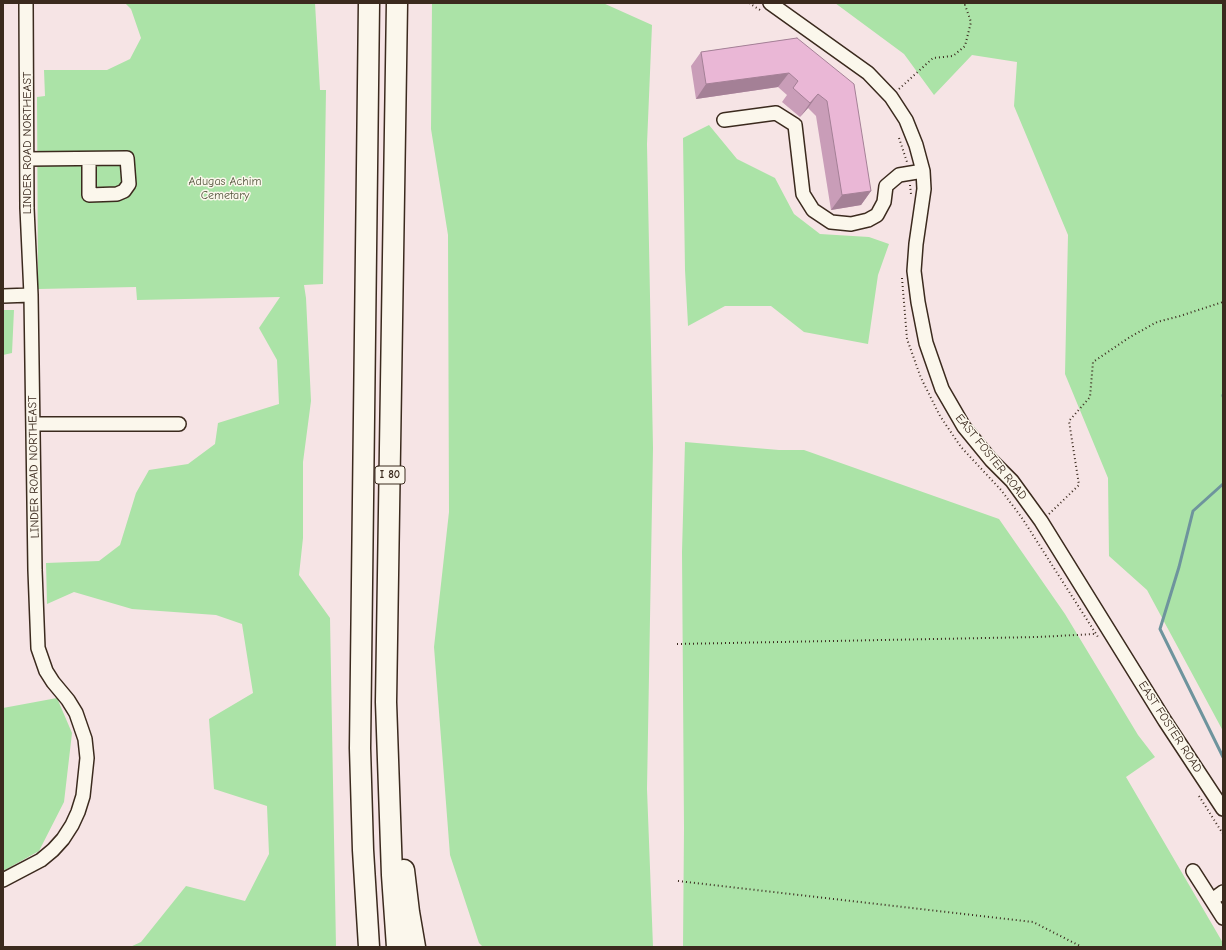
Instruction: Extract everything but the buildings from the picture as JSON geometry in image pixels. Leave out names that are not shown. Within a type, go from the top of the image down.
[{"type":"highway","name":"I 80","points":[[369,3],[360,748],[363,850],[369,945]]},
{"type":"highway","name":"I 80","points":[[397,3],[386,702],[392,875],[397,947]]},
{"type":"highway","points":[[386,702],[409,912],[415,947]]},
{"type":"street","name":"LINDER ROAD NORTHEAST","points":[[3,880],[41,860],[54,850],[72,826],[83,796],[87,758],[85,739],[76,713],[46,671],[38,648],[27,159],[26,3]]},
{"type":"street","name":"EAST FOSTER ROAD","points":[[766,7],[868,73],[891,97],[906,120],[916,145],[923,171],[924,189],[916,244],[914,271],[918,302],[926,343],[942,389],[964,427],[991,460],[1012,481],[1041,521],[1105,637],[1165,721],[1223,808]]},
{"type":"street","points":[[724,120],[776,113],[795,125],[803,194],[813,210],[831,222],[850,224],[868,220],[878,215],[884,202],[886,186],[899,175],[923,171]]},
{"type":"street","points":[[27,159],[88,159]]},
{"type":"street","points":[[3,296],[31,295]]},
{"type":"street","points":[[33,424],[179,424]]},
{"type":"street","points":[[1193,871],[1223,918]]},
{"type":"street","points":[[1212,900],[1223,892]]},
{"type":"path","points":[[749,3],[766,7]]},
{"type":"path","points":[[891,97],[933,58],[953,56],[965,46],[971,22],[965,6],[966,3]]},
{"type":"path","points":[[899,138],[906,157],[911,200]]},
{"type":"path","points":[[902,272],[907,339],[921,378],[940,416],[961,447],[1001,490],[1022,518],[1096,634],[1105,637]]},
{"type":"path","points":[[1041,521],[1079,485],[1069,421],[1090,398],[1093,362],[1130,337],[1157,322],[1223,302]]},
{"type":"path","points":[[677,644],[1023,637],[1096,634],[1105,637]]},
{"type":"path","points":[[1198,794],[1223,834]]},
{"type":"path","points":[[678,881],[1033,922],[1082,947]]},
{"type":"green space","name":"Adugas Achim Cemetary","points":[[125,3],[315,3],[320,90],[326,90],[323,284],[304,285],[306,298],[311,401],[303,462],[303,538],[299,575],[330,618],[336,947],[130,947],[141,942],[186,886],[245,901],[269,854],[267,806],[214,789],[209,719],[253,693],[242,624],[216,615],[132,609],[74,592],[47,604],[46,563],[99,561],[120,545],[136,493],[149,470],[188,464],[215,444],[218,423],[279,404],[277,360],[259,328],[280,297],[137,300],[136,287],[38,289],[37,97],[45,96],[44,70],[107,70],[130,59],[141,38],[131,9]]},
{"type":"green space","points":[[432,3],[603,3],[652,25],[647,144],[653,448],[647,789],[653,947],[483,947],[479,943],[450,855],[434,647],[449,512],[448,235],[431,129]]},
{"type":"green space","points":[[835,3],[1223,3],[1223,731],[1147,590],[1109,556],[1108,478],[1065,374],[1068,235],[1014,106],[1017,62],[972,55],[934,95],[904,54]]},
{"type":"green space","points":[[709,125],[737,159],[775,178],[794,214],[820,234],[869,237],[889,244],[878,275],[868,344],[804,332],[771,306],[725,306],[688,326],[685,270],[683,138]]},
{"type":"green space","points":[[3,310],[14,310],[12,353],[3,355]]},
{"type":"green space","points":[[685,442],[779,450],[804,450],[999,519],[1065,614],[1138,735],[1155,757],[1126,777],[1223,943],[1223,947],[683,947],[684,828],[682,552]]},
{"type":"green space","points":[[57,698],[72,733],[64,802],[39,851],[3,871],[3,708]]},
{"type":"waterway","points":[[1223,484],[1193,511],[1179,567],[1160,629],[1223,757]]}]
